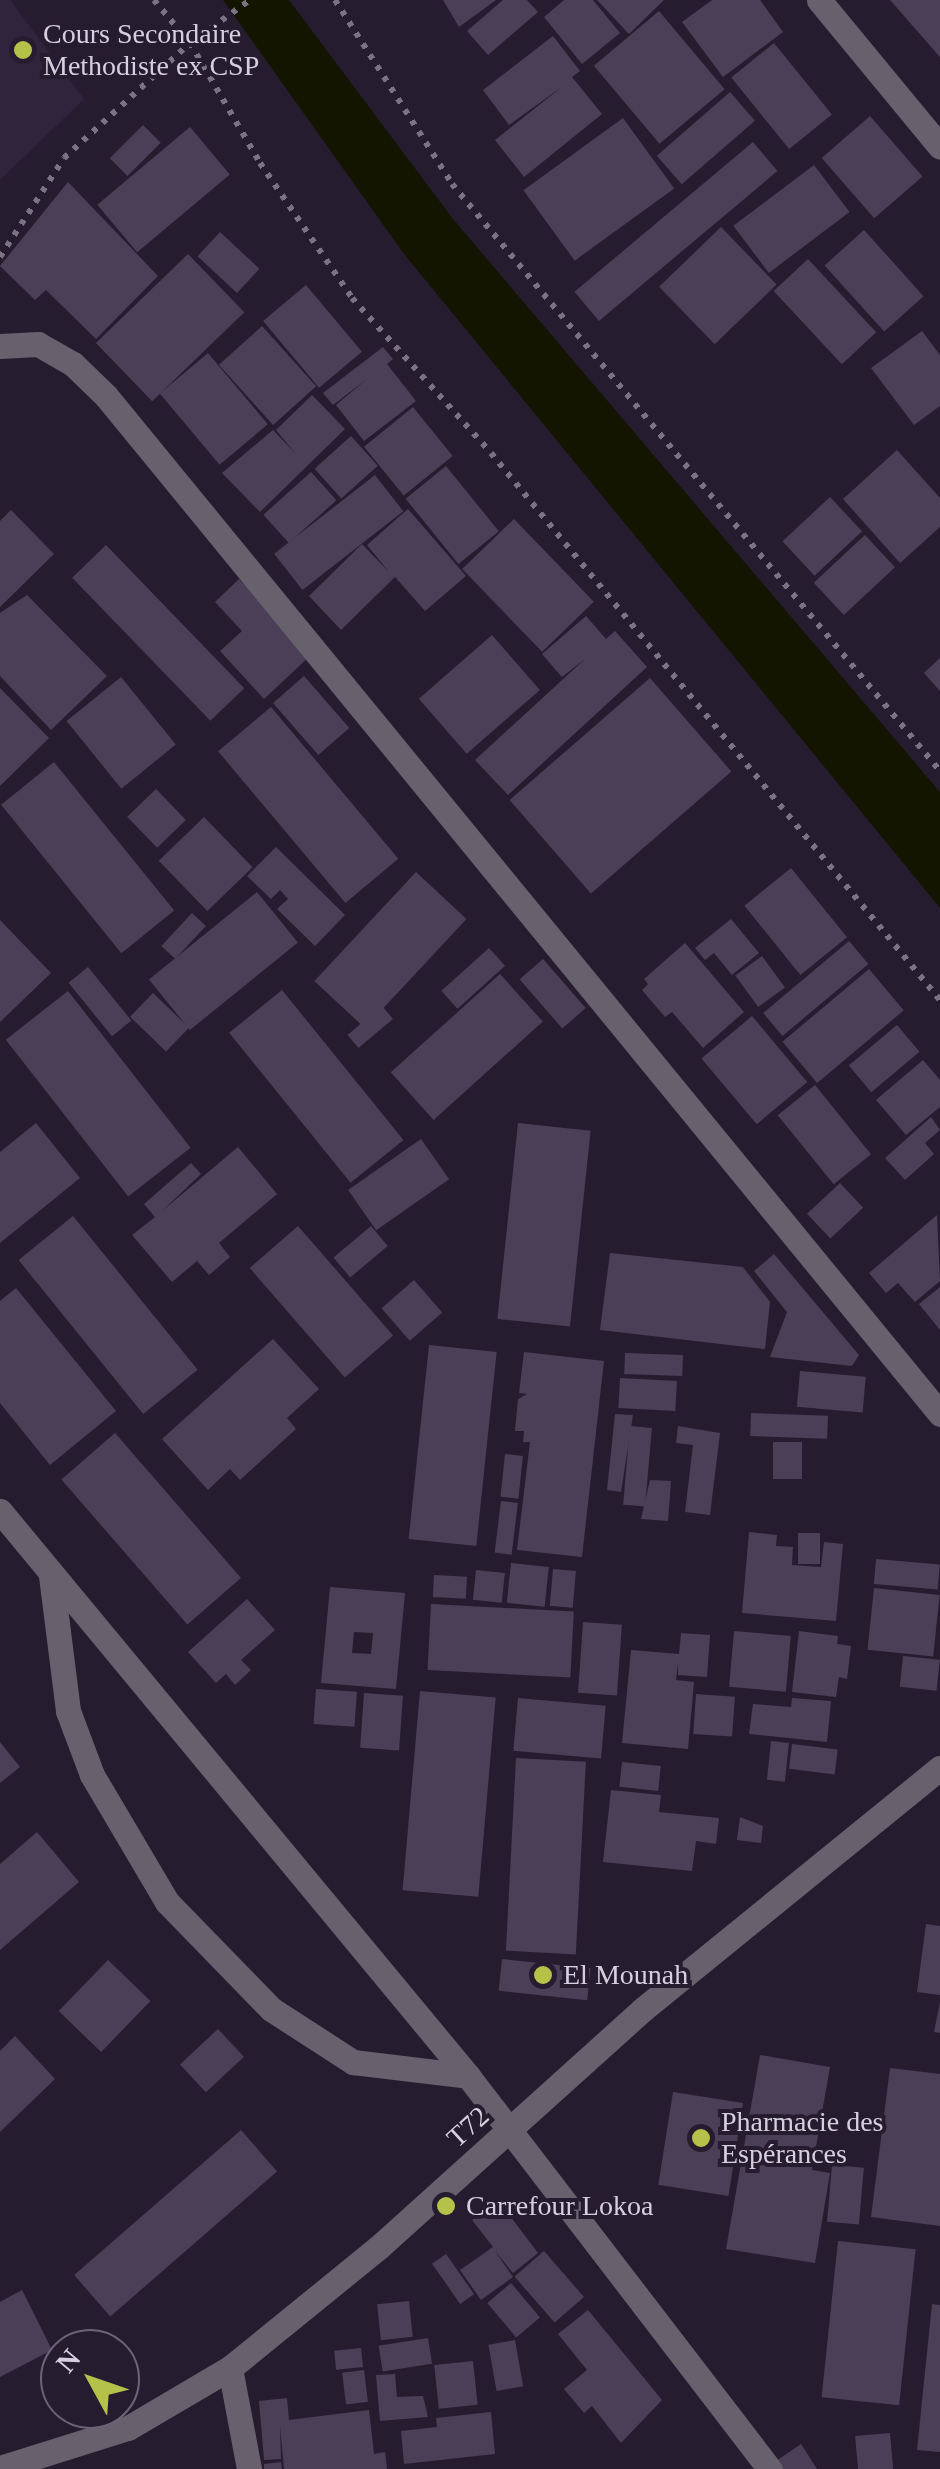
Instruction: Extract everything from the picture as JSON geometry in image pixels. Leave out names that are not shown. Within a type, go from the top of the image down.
[{"type":"street","points":[[819,0],[940,147]]},
{"type":"street","points":[[0,346],[38,344],[73,364],[106,396],[940,1414]]},
{"type":"street","points":[[0,1510],[468,2076],[770,2469]]},
{"type":"street","points":[[51,1576],[68,1711],[92,1775],[168,1902],[271,2008],[353,2062],[468,2076]]},
{"type":"street","name":"T72","points":[[0,2468],[47,2464],[128,2428],[230,2368],[509,2130],[698,1962],[940,1768]]},
{"type":"street","points":[[230,2368],[249,2469]]},
{"type":"path","points":[[154,0],[190,43],[260,163],[352,298],[491,454],[940,1000]]},
{"type":"path","points":[[0,257],[64,158],[190,43],[225,22],[250,0]]},
{"type":"path","points":[[335,0],[452,184],[940,770]]},
{"type":"shaded area","name":"Cours Secondaire Methodiste ex CSP","points":[[0,0],[10,0],[84,99],[0,180]]},
{"type":"shaded area","points":[[223,0],[289,0],[453,219],[940,792],[940,908],[404,254]]},
{"type":"building","points":[[443,0],[496,0],[459,27]]},
{"type":"building","points":[[503,0],[527,0],[538,12],[488,55],[467,31]]},
{"type":"building","points":[[564,0],[593,0],[620,33],[582,64],[544,17]]},
{"type":"building","points":[[597,0],[664,0],[629,34]]},
{"type":"building","points":[[712,0],[760,0],[783,32],[723,77],[682,22]]},
{"type":"building","points":[[890,0],[940,0],[940,57]]},
{"type":"building","points":[[659,11],[725,89],[659,144],[594,66]]},
{"type":"building","points":[[553,36],[580,71],[572,77],[602,114],[524,177],[495,140],[563,86],[509,125],[483,90]]},
{"type":"building","points":[[774,43],[832,114],[789,149],[731,78]]},
{"type":"building","points":[[730,92],[755,121],[682,184],[657,156]]},
{"type":"building","points":[[870,116],[922,176],[874,218],[822,158]]},
{"type":"building","points":[[623,118],[674,188],[575,261],[523,190]]},
{"type":"building","points":[[143,125],[161,143],[127,176],[110,158]]},
{"type":"building","points":[[190,127],[230,174],[137,252],[97,205]]},
{"type":"building","points":[[753,142],[777,171],[599,321],[575,292]]},
{"type":"building","points":[[814,165],[850,212],[769,273],[733,226]]},
{"type":"building","points":[[68,182],[158,276],[96,339],[46,290],[35,300],[0,266]]},
{"type":"building","points":[[721,227],[777,285],[715,344],[659,287]]},
{"type":"building","points":[[864,230],[924,296],[884,332],[825,265]]},
{"type":"building","points":[[220,232],[259,269],[237,293],[197,256]]},
{"type":"building","points":[[188,254],[244,312],[152,401],[96,343]]},
{"type":"building","points":[[808,259],[876,332],[842,364],[774,291]]},
{"type":"building","points":[[306,285],[362,352],[319,388],[263,321]]},
{"type":"building","points":[[262,326],[316,386],[273,425],[219,365]]},
{"type":"building","points":[[922,331],[940,355],[940,406],[914,425],[871,368]]},
{"type":"building","points":[[383,347],[393,359],[387,364],[416,401],[364,441],[336,405],[367,379],[333,405],[323,393]]},
{"type":"building","points":[[208,353],[268,424],[220,465],[160,393]]},
{"type":"building","points":[[312,395],[345,429],[260,512],[222,473],[273,430],[295,453],[276,430]]},
{"type":"building","points":[[413,407],[453,456],[404,496],[364,447]]},
{"type":"building","points":[[351,436],[378,466],[341,499],[315,469]]},
{"type":"building","points":[[897,450],[940,498],[940,527],[900,563],[843,499]]},
{"type":"building","points":[[446,466],[499,531],[458,564],[406,499]]},
{"type":"building","points":[[311,472],[336,500],[289,543],[263,515]]},
{"type":"building","points":[[375,475],[403,511],[302,590],[274,554]]},
{"type":"building","points":[[830,497],[862,531],[815,576],[782,541]]},
{"type":"building","points":[[408,509],[466,576],[425,611],[395,577],[341,630],[309,596],[362,544],[389,572],[367,545]]},
{"type":"building","points":[[11,510],[54,554],[0,607],[0,521]]},
{"type":"building","points":[[514,519],[594,602],[542,652],[462,569]]},
{"type":"building","points":[[865,535],[895,567],[844,615],[814,583]]},
{"type":"building","points":[[106,545],[244,688],[210,721],[72,578]]},
{"type":"building","points":[[239,579],[311,655],[264,699],[220,651],[242,631],[215,602]]},
{"type":"building","points":[[27,595],[107,676],[51,730],[0,676],[0,613]]},
{"type":"building","points":[[586,616],[606,639],[615,631],[647,667],[508,795],[475,760],[586,658],[562,677],[542,654]]},
{"type":"building","points":[[492,635],[540,690],[467,754],[419,699]]},
{"type":"building","points":[[940,658],[940,691],[924,673]]},
{"type":"building","points":[[304,676],[349,728],[318,755],[273,703]]},
{"type":"building","points":[[121,677],[176,745],[121,789],[67,721]]},
{"type":"building","points":[[650,678],[731,772],[591,894],[510,800]]},
{"type":"building","points":[[0,688],[49,738],[0,786]]},
{"type":"building","points":[[271,707],[398,859],[345,903],[218,751]]},
{"type":"building","points":[[54,762],[174,910],[121,953],[1,805]]},
{"type":"building","points":[[156,789],[186,820],[157,848],[127,817]]},
{"type":"building","points":[[204,817],[253,867],[207,911],[159,861]]},
{"type":"building","points":[[276,847],[345,915],[315,946],[277,909],[288,899],[280,890],[271,899],[247,876]]},
{"type":"building","points":[[791,868],[847,937],[800,975],[744,906]]},
{"type":"building","points":[[416,872],[466,919],[365,1028],[314,981]]},
{"type":"building","points":[[257,892],[298,943],[190,1030],[149,979]]},
{"type":"building","points":[[192,913],[206,926],[175,959],[161,946]]},
{"type":"building","points":[[731,919],[759,953],[732,975],[714,953],[705,960],[695,948]]},
{"type":"building","points":[[0,920],[51,973],[0,1022]]},
{"type":"building","points":[[849,941],[868,964],[782,1036],[763,1013]]},
{"type":"building","points":[[685,943],[744,1012],[703,1048],[672,1012],[665,1017],[642,990],[648,984],[644,979]]},
{"type":"building","points":[[489,948],[505,966],[457,1009],[441,991]]},
{"type":"building","points":[[762,956],[785,988],[758,1007],[735,975]]},
{"type":"building","points":[[543,959],[586,1008],[562,1028],[520,979]]},
{"type":"building","points":[[88,967],[131,1021],[112,1036],[69,983]]},
{"type":"building","points":[[869,969],[904,1010],[817,1083],[782,1042]]},
{"type":"building","points":[[500,974],[543,1022],[434,1120],[391,1072]]},
{"type":"building","points":[[282,990],[403,1140],[351,1183],[229,1033]]},
{"type":"building","points":[[68,991],[191,1148],[128,1196],[6,1040]]},
{"type":"building","points":[[153,993],[189,1028],[166,1051],[130,1017]]},
{"type":"building","points":[[382,1006],[393,1019],[358,1048],[348,1035]]},
{"type":"building","points":[[752,1016],[807,1082],[757,1124],[701,1058]]},
{"type":"building","points":[[897,1025],[919,1052],[871,1092],[849,1065]]},
{"type":"building","points":[[923,1060],[940,1080],[940,1107],[906,1135],[876,1100]]},
{"type":"building","points":[[815,1085],[871,1154],[834,1184],[778,1115]]},
{"type":"building","points":[[931,1117],[940,1130],[925,1143],[934,1154],[905,1180],[885,1158]]},
{"type":"building","points":[[36,1123],[80,1178],[0,1243],[0,1152]]},
{"type":"building","points":[[518,1123],[591,1131],[570,1327],[497,1319]]},
{"type":"building","points":[[421,1139],[449,1179],[376,1230],[348,1190]]},
{"type":"building","points":[[238,1147],[277,1194],[219,1243],[230,1257],[209,1275],[197,1261],[172,1282],[132,1235],[155,1217],[144,1204],[191,1163],[201,1174],[162,1211]]},
{"type":"building","points":[[840,1183],[863,1208],[830,1239],[807,1214]]},
{"type":"building","points":[[937,1215],[940,1281],[915,1302],[898,1283],[886,1293],[869,1273]]},
{"type":"building","points":[[73,1216],[198,1370],[143,1414],[19,1260]]},
{"type":"building","points":[[298,1226],[393,1335],[345,1377],[250,1268]]},
{"type":"building","points":[[371,1226],[388,1246],[350,1277],[333,1257]]},
{"type":"building","points":[[610,1253],[743,1267],[770,1302],[765,1349],[600,1330]]},
{"type":"building","points":[[774,1254],[859,1355],[852,1366],[770,1357],[787,1312],[754,1271]]},
{"type":"building","points":[[414,1280],[442,1312],[410,1341],[382,1308]]},
{"type":"building","points":[[940,1287],[940,1330],[919,1304]]},
{"type":"building","points":[[16,1288],[116,1411],[50,1465],[0,1403],[0,1301]]},
{"type":"building","points":[[273,1339],[319,1389],[287,1418],[296,1429],[240,1480],[230,1469],[208,1490],[162,1439]]},
{"type":"building","points":[[429,1345],[497,1352],[476,1546],[409,1539]]},
{"type":"building","points":[[524,1352],[604,1361],[582,1557],[517,1550],[530,1442],[523,1442],[524,1431],[515,1431],[518,1399],[527,1394],[519,1393]]},
{"type":"building","points":[[625,1353],[683,1355],[682,1376],[624,1374]]},
{"type":"building","points":[[800,1371],[866,1377],[863,1413],[797,1407]]},
{"type":"building","points":[[620,1378],[677,1381],[675,1411],[618,1408]]},
{"type":"building","points":[[751,1413],[828,1416],[827,1439],[750,1436]]},
{"type":"building","points":[[615,1414],[633,1415],[621,1492],[607,1490]]},
{"type":"building","points":[[630,1426],[652,1428],[645,1507],[623,1505]]},
{"type":"building","points":[[678,1426],[720,1433],[710,1515],[685,1512],[693,1445],[676,1443]]},
{"type":"building","points":[[115,1433],[241,1578],[187,1624],[61,1480]]},
{"type":"building","points":[[773,1442],[802,1442],[802,1479],[773,1479]]},
{"type":"building","points":[[505,1454],[523,1456],[518,1499],[501,1497]]},
{"type":"building","points":[[650,1480],[671,1481],[668,1521],[641,1519]]},
{"type":"building","points":[[501,1501],[518,1503],[512,1555],[495,1553]]},
{"type":"building","points":[[749,1532],[777,1535],[776,1546],[793,1547],[792,1565],[821,1567],[824,1542],[843,1544],[836,1621],[742,1613]]},
{"type":"building","points":[[798,1533],[820,1533],[820,1564],[798,1564]]},
{"type":"building","points":[[876,1559],[940,1565],[938,1589],[874,1584]]},
{"type":"building","points":[[511,1563],[549,1567],[545,1607],[507,1603]]},
{"type":"building","points":[[553,1569],[576,1571],[573,1608],[550,1606]]},
{"type":"building","points":[[476,1570],[505,1573],[502,1603],[473,1600]]},
{"type":"building","points":[[434,1575],[467,1577],[466,1599],[433,1597]]},
{"type":"building","points":[[330,1587],[405,1593],[396,1689],[321,1683]],"holes":[[[354,1632],[373,1633],[371,1654],[352,1653]]]},
{"type":"building","points":[[874,1588],[940,1595],[933,1657],[868,1650]]},
{"type":"building","points":[[247,1599],[275,1630],[241,1660],[251,1670],[235,1685],[226,1674],[216,1683],[188,1652]]},
{"type":"building","points":[[431,1604],[574,1611],[570,1677],[428,1670]]},
{"type":"building","points":[[583,1622],[622,1625],[617,1696],[578,1693]]},
{"type":"building","points":[[734,1631],[791,1636],[786,1692],[729,1687]]},
{"type":"building","points":[[799,1631],[838,1636],[837,1644],[851,1646],[847,1679],[839,1677],[836,1697],[792,1692]]},
{"type":"building","points":[[681,1633],[710,1635],[707,1677],[678,1675],[678,1663],[676,1680],[694,1682],[688,1749],[622,1743],[631,1650],[679,1654]]},
{"type":"building","points":[[903,1656],[940,1660],[937,1691],[900,1687]]},
{"type":"building","points":[[316,1689],[357,1692],[354,1727],[314,1724]]},
{"type":"building","points":[[420,1691],[496,1698],[478,1897],[403,1890]]},
{"type":"building","points":[[364,1693],[403,1696],[399,1751],[360,1748]]},
{"type":"building","points":[[696,1694],[735,1697],[732,1737],[693,1734]]},
{"type":"building","points":[[518,1698],[606,1706],[601,1758],[513,1751]]},
{"type":"building","points":[[792,1698],[831,1701],[827,1742],[749,1734],[753,1704],[791,1707]]},
{"type":"building","points":[[771,1741],[789,1743],[785,1782],[767,1780]]},
{"type":"building","points":[[0,1742],[20,1767],[0,1783]]},
{"type":"building","points":[[792,1744],[838,1750],[835,1774],[789,1769]]},
{"type":"building","points":[[516,1758],[586,1762],[576,1954],[506,1951]]},
{"type":"building","points":[[622,1762],[661,1766],[658,1791],[619,1787]]},
{"type":"building","points":[[611,1790],[661,1795],[659,1812],[719,1818],[716,1844],[696,1841],[692,1871],[603,1862]]},
{"type":"building","points":[[740,1817],[763,1826],[761,1843],[737,1840]]},
{"type":"building","points":[[37,1832],[79,1882],[0,1950],[0,1864]]},
{"type":"building","points":[[926,1924],[940,1926],[940,1995],[917,1992]]},
{"type":"building","points":[[502,1959],[591,1968],[587,2000],[499,1991]]},
{"type":"building","points":[[108,1960],[150,2001],[101,2052],[59,2011]]},
{"type":"building","points":[[940,2002],[940,2033],[934,2032]]},
{"type":"building","points":[[218,2029],[244,2057],[206,2092],[180,2064]]},
{"type":"building","points":[[15,2036],[55,2079],[0,2132],[0,2051]]},
{"type":"building","points":[[760,2055],[830,2067],[812,2170],[830,2173],[815,2263],[726,2249]]},
{"type":"building","points":[[890,2068],[940,2074],[940,2226],[871,2217]]},
{"type":"building","points":[[673,2092],[743,2103],[728,2196],[658,2185]]},
{"type":"building","points":[[241,2130],[277,2172],[110,2316],[74,2275]]},
{"type":"building","points":[[832,2165],[864,2168],[859,2225],[827,2222]]},
{"type":"building","points":[[498,2200],[538,2253],[513,2273],[495,2251],[513,2277],[481,2300],[460,2270],[493,2247],[472,2220]]},
{"type":"building","points":[[838,2241],[916,2249],[899,2405],[822,2397]]},
{"type":"building","points":[[544,2251],[584,2297],[555,2323],[515,2277]]},
{"type":"building","points":[[446,2254],[474,2294],[460,2304],[432,2264]]},
{"type":"building","points":[[511,2283],[540,2317],[516,2337],[487,2303]]},
{"type":"building","points":[[22,2290],[42,2329],[40,2356],[0,2377],[0,2302]]},
{"type":"building","points":[[409,2301],[413,2337],[381,2340],[377,2304]]},
{"type":"building","points":[[932,2304],[940,2305],[940,2452],[917,2450]]},
{"type":"building","points":[[588,2310],[662,2400],[621,2443],[592,2406],[584,2413],[564,2389],[587,2370],[558,2334]]},
{"type":"building","points":[[428,2338],[432,2364],[383,2372],[379,2346]]},
{"type":"building","points":[[515,2340],[523,2386],[497,2391],[488,2345]]},
{"type":"building","points":[[361,2348],[363,2367],[336,2370],[334,2351]]},
{"type":"building","points":[[473,2361],[478,2405],[439,2409],[434,2365]]},
{"type":"building","points":[[364,2370],[368,2402],[346,2404],[342,2373]]},
{"type":"building","points":[[395,2374],[397,2397],[423,2396],[428,2417],[380,2421],[376,2375]]},
{"type":"building","points":[[287,2398],[289,2420],[369,2410],[374,2454],[385,2452],[387,2469],[284,2469],[280,2426],[281,2459],[264,2460],[259,2401]]},
{"type":"building","points":[[491,2412],[495,2454],[404,2464],[401,2431],[437,2427],[436,2418]]},
{"type":"building","points":[[890,2433],[893,2469],[858,2469],[855,2436]]},
{"type":"building","points":[[801,2444],[817,2469],[781,2469],[776,2461]]},
{"type":"building","points":[[281,2462],[282,2469],[264,2469],[264,2464]]},
{"type":"place","name":"Cours Secondaire Methodiste ex CSP","points":[[23,50]]},
{"type":"place","name":"El Mounah","points":[[543,1975]]},
{"type":"place","name":"Pharmacie des Espérances","points":[[701,2138]]},
{"type":"place","name":"Carrefour Lokoa","points":[[446,2206]]}]
